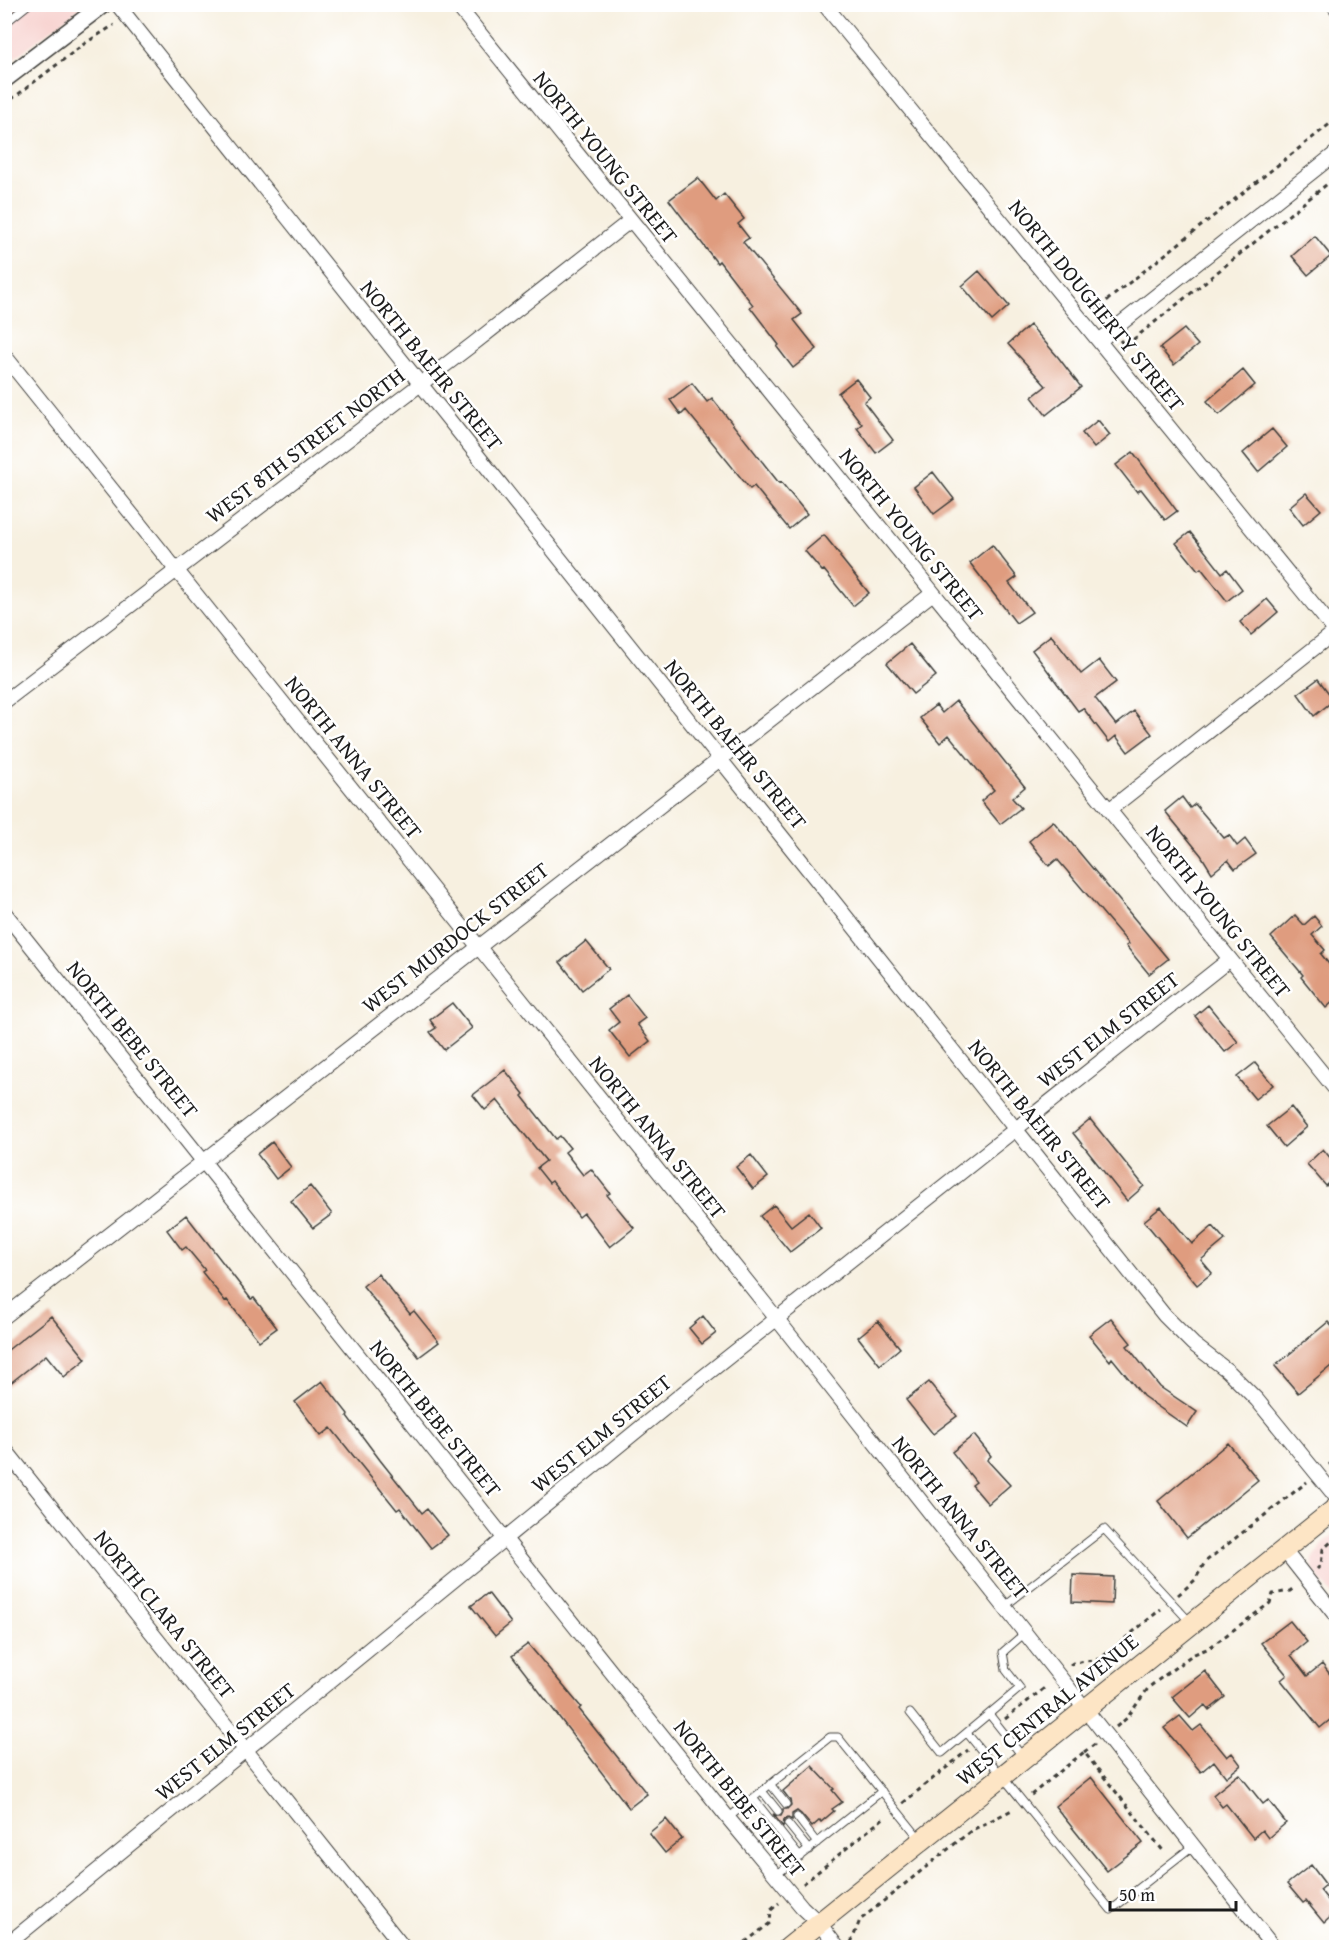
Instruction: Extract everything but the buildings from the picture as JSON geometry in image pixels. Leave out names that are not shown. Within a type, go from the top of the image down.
[{"type":"main road","name":"WEST CENTRAL AVENUE","points":[[788,1947],[1336,1508]]},
{"type":"street","points":[[4,80],[104,4]]},
{"type":"street","name":"NORTH BAEHR STREET","points":[[117,4],[1164,1315],[1193,1344],[1228,1371],[1257,1400],[1336,1497]]},
{"type":"street","name":"NORTH YOUNG STREET","points":[[456,4],[1336,1090]]},
{"type":"street","name":"NORTH DOUGHERTY STREET","points":[[824,4],[1336,631]]},
{"type":"street","points":[[1099,341],[1336,153]]},
{"type":"street","name":"WEST 8TH STREET NORTH","points":[[4,702],[631,220]]},
{"type":"street","name":"NORTH ANNA STREET","points":[[4,355],[777,1319],[1274,1947]]},
{"type":"street","name":"WEST MURDOCK STREET","points":[[4,1317],[933,593]]},
{"type":"street","points":[[1109,810],[1336,631]]},
{"type":"street","name":"NORTH BEBE STREET","points":[[4,912],[728,1818],[838,1947]]},
{"type":"street","name":"WEST ELM STREET","points":[[4,1947],[688,1389],[1230,959]]},
{"type":"street","name":"NORTH CLARA STREET","points":[[4,1448],[404,1947]]},
{"type":"street","points":[[1284,1550],[1336,1616]]},
{"type":"lane","points":[[4,24],[29,4]]},
{"type":"lane","points":[[1005,1606],[1104,1529],[1191,1624]]},
{"type":"lane","points":[[910,1713],[942,1753],[1020,1688],[1006,1670],[1003,1652],[1026,1632]]},
{"type":"lane","points":[[989,1714],[1024,1758]]},
{"type":"lane","points":[[967,1733],[1111,1910],[1194,1845]]},
{"type":"lane","points":[[728,1818],[830,1737],[838,1737],[922,1841]]},
{"type":"lane","points":[[770,1784],[786,1804]]},
{"type":"lane","points":[[762,1791],[778,1811]]},
{"type":"lane","points":[[776,1876],[882,1791]]},
{"type":"lane","points":[[753,1798],[800,1857]]},
{"type":"lane","points":[[796,1817],[817,1843]]},
{"type":"lane","points":[[788,1824],[809,1850]]},
{"type":"path","points":[[4,105],[84,44],[126,16]]},
{"type":"path","points":[[998,1725],[1073,1663],[1100,1659],[1195,1580],[1205,1562],[1336,1459]]},
{"type":"path","points":[[845,1947],[853,1941],[860,1920],[972,1830],[1023,1802],[1127,1718],[1149,1687],[1192,1655],[1209,1648],[1261,1609],[1270,1602],[1273,1594],[1290,1591],[1306,1578],[1321,1565],[1323,1549],[1336,1538]]},
{"type":"path","points":[[738,1947],[770,1923],[771,1910],[976,1743]]},
{"type":"path","points":[[1084,1752],[1172,1862]]},
{"type":"shaded area","points":[[5,5],[84,5],[5,65]]},
{"type":"shaded area","points":[[1336,1533],[1336,1599],[1313,1570],[1313,1559],[1324,1543]]}]
